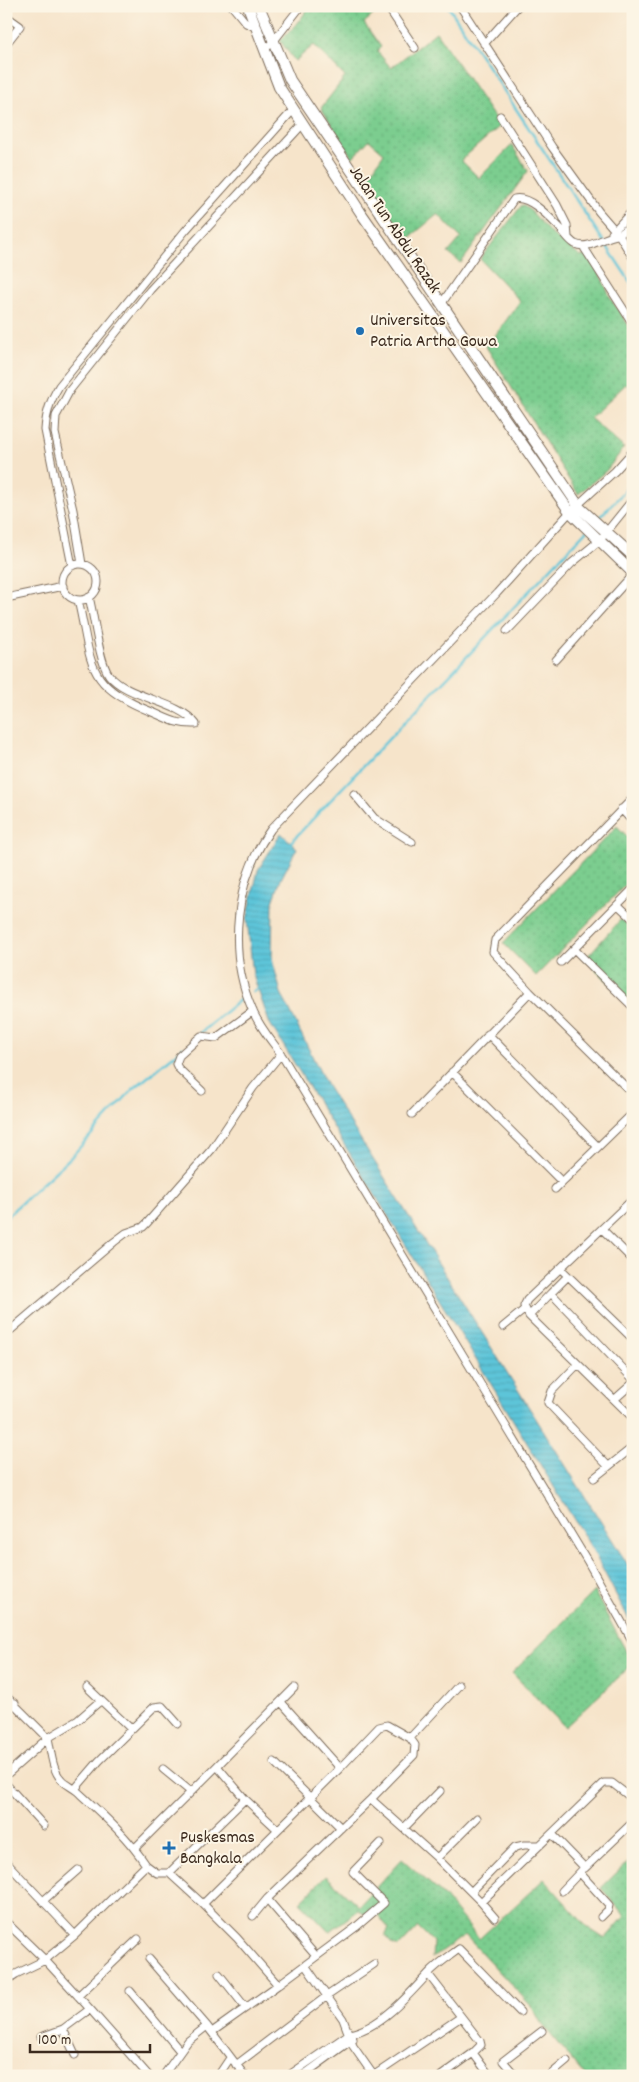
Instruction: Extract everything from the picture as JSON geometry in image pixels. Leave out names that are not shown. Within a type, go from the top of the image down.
[{"type":"main road","name":"Jalan Tun Abdul Razak","points":[[248,6],[278,87],[361,213],[575,510],[597,538],[633,573]]},
{"type":"main road","name":"Jalan Tun Abdul Razak","points":[[259,6],[290,80],[442,304],[575,510]]},
{"type":"main road","points":[[575,510],[606,530],[633,556]]},
{"type":"street","points":[[232,6],[246,23],[256,28],[267,25]]},
{"type":"street","points":[[264,50],[273,42],[301,6]]},
{"type":"street","points":[[387,6],[415,48]]},
{"type":"street","points":[[460,6],[611,234],[619,236],[633,258]]},
{"type":"street","points":[[484,44],[518,6]]},
{"type":"street","points":[[6,16],[20,26],[6,44]]},
{"type":"street","points":[[72,566],[45,430],[45,416],[49,404],[59,386],[185,231],[294,109]]},
{"type":"street","points":[[500,116],[560,212],[566,225],[568,238]]},
{"type":"street","points":[[82,564],[73,510],[55,433],[56,416],[60,406],[70,390],[150,290],[303,124]]},
{"type":"street","points":[[442,304],[514,199],[527,200],[574,243],[584,246],[611,234],[633,210]]},
{"type":"street","points":[[619,236],[633,224]]},
{"type":"street","points":[[584,246],[633,324]]},
{"type":"street","points":[[633,451],[277,823],[256,852],[245,880],[239,917],[242,979],[253,1011],[281,1054],[588,1562],[633,1642]]},
{"type":"street","points":[[507,632],[606,530],[633,499]]},
{"type":"street","points":[[82,564],[92,569],[97,578],[96,589],[89,597],[78,600],[67,594],[63,586],[63,577],[72,566],[82,564]]},
{"type":"street","points":[[556,660],[633,573]]},
{"type":"street","points":[[6,598],[63,586]]},
{"type":"street","points":[[78,600],[90,660],[99,679],[124,700],[181,725],[196,724],[189,715],[145,697],[110,676],[104,665],[89,597]]},
{"type":"street","points":[[354,794],[374,818],[412,842]]},
{"type":"street","points":[[633,798],[495,940],[493,952],[530,992],[633,1094]]},
{"type":"street","points":[[621,810],[633,822]]},
{"type":"street","points":[[561,962],[633,889]]},
{"type":"street","points":[[618,905],[633,919]]},
{"type":"street","points":[[574,949],[633,1007]]},
{"type":"street","points":[[412,1114],[530,992]]},
{"type":"street","points":[[202,1091],[178,1068],[176,1064],[179,1056],[201,1036],[216,1038],[253,1011]]},
{"type":"street","points":[[488,1034],[598,1147]]},
{"type":"street","points":[[6,1334],[114,1242],[126,1233],[143,1227],[147,1223],[212,1148],[253,1088],[281,1054]]},
{"type":"street","points":[[452,1072],[562,1182]]},
{"type":"street","points":[[555,1189],[633,1113]]},
{"type":"street","points":[[633,1199],[525,1303],[527,1312],[633,1418]]},
{"type":"street","points":[[602,1229],[633,1260]]},
{"type":"street","points":[[561,1269],[633,1339]]},
{"type":"street","points":[[503,1327],[527,1312],[551,1293],[568,1276]]},
{"type":"street","points":[[551,1293],[633,1379]]},
{"type":"street","points":[[578,1364],[552,1391],[548,1400],[548,1406],[608,1466]]},
{"type":"street","points":[[615,1399],[633,1383]]},
{"type":"street","points":[[594,1478],[633,1447]]},
{"type":"street","points":[[410,1738],[459,1685]]},
{"type":"street","points":[[87,1687],[131,1729]]},
{"type":"street","points":[[134,1848],[294,1688]]},
{"type":"street","points":[[6,1696],[16,1703],[48,1738],[54,1767],[60,1779],[75,1789],[134,1848],[146,1865],[156,1873],[169,1873],[203,1904],[237,1938],[278,1985]]},
{"type":"street","points":[[6,1775],[48,1738],[78,1720],[100,1701]]},
{"type":"street","points":[[281,1702],[340,1768]]},
{"type":"street","points":[[6,1712],[16,1703]]},
{"type":"street","points":[[75,1789],[131,1729],[157,1706],[166,1710],[178,1724]]},
{"type":"street","points":[[203,1904],[382,1725],[388,1725],[410,1738],[415,1745],[414,1755],[267,1899],[253,1916]]},
{"type":"street","points":[[274,1762],[341,1828]]},
{"type":"street","points":[[217,1766],[245,1798],[277,1829]]},
{"type":"street","points":[[163,1769],[191,1792]]},
{"type":"street","points":[[481,1902],[606,1782],[612,1783],[632,1797]]},
{"type":"street","points":[[6,1784],[44,1826]]},
{"type":"street","points":[[404,1828],[440,1792]]},
{"type":"street","points":[[169,1873],[245,1798]]},
{"type":"street","points":[[371,1799],[437,1858],[496,1918]]},
{"type":"street","points":[[437,1858],[477,1818]]},
{"type":"street","points":[[562,1892],[582,1870],[633,1822]]},
{"type":"street","points":[[552,1834],[609,1905],[608,1910],[601,1917]]},
{"type":"street","points":[[163,2076],[192,2036],[209,2029],[246,2008],[356,1927],[384,1903],[353,1872],[381,1843]]},
{"type":"street","points":[[471,1892],[515,1847],[540,1845]]},
{"type":"street","points":[[6,1862],[75,1935]]},
{"type":"street","points":[[6,1982],[16,1974],[45,1960],[75,1935],[146,1865]]},
{"type":"street","points":[[43,1901],[78,1870]]},
{"type":"street","points":[[267,1899],[316,1956]]},
{"type":"street","points":[[6,1922],[45,1960],[149,2076]]},
{"type":"street","points":[[78,1996],[138,1939]]},
{"type":"street","points":[[302,2076],[351,2042],[357,2033],[404,2000],[428,1974],[458,1949],[520,2012]]},
{"type":"street","points":[[149,1959],[209,2029],[245,2076]]},
{"type":"street","points":[[236,2065],[327,1996],[374,1964]]},
{"type":"street","points":[[305,1965],[343,2019],[351,2042],[373,2076],[461,2017]]},
{"type":"street","points":[[219,1974],[246,2008]]},
{"type":"street","points":[[428,1974],[480,2041],[479,2048],[441,2076]]},
{"type":"street","points":[[130,1991],[180,2051]]},
{"type":"street","points":[[41,2037],[63,2029],[90,2009]]},
{"type":"street","points":[[63,2029],[75,2055]]},
{"type":"street","points":[[516,2076],[503,2061],[542,2031]]},
{"type":"street","points":[[288,2076],[348,2034],[357,2033]]},
{"type":"street","points":[[473,2053],[490,2076]]},
{"type":"street","points":[[218,2076],[230,2058]]},
{"type":"street","points":[[549,2076],[567,2061]]},
{"type":"green space","points":[[310,6],[369,6],[374,14],[364,23],[381,47],[377,51],[391,68],[436,32],[500,126],[461,160],[479,178],[512,145],[528,171],[461,263],[448,253],[461,238],[438,214],[409,238],[364,183],[384,153],[369,140],[352,158],[321,108],[345,77],[314,45],[295,61],[280,41],[297,24]]},
{"type":"green space","points":[[522,205],[531,211],[550,233],[581,256],[591,254],[611,299],[633,332],[633,390],[626,384],[590,418],[624,448],[606,471],[578,494],[485,345],[492,340],[520,301],[480,259]]},
{"type":"green space","points":[[617,826],[633,842],[633,877],[536,976],[503,943]]},
{"type":"green space","points":[[621,919],[633,930],[633,1006],[585,959]]},
{"type":"green space","points":[[594,1591],[633,1664],[565,1727],[512,1673]]},
{"type":"green space","points":[[633,1857],[633,2076],[585,2076],[541,2023],[533,2008],[465,1935],[432,1958],[433,1942],[418,1927],[399,1947],[392,1944],[385,1936],[389,1929],[376,1912],[369,1916],[359,1910],[329,1932],[300,1902],[326,1876],[359,1906],[402,1859],[443,1895],[479,1939],[544,1879],[587,1927],[605,1939],[625,1916],[601,1888]]},
{"type":"water","points":[[281,833],[297,848],[281,879],[273,902],[272,959],[281,993],[327,1086],[633,1573],[633,1627],[592,1549],[269,1022],[253,975],[247,919],[258,870]]},
{"type":"waterway","points":[[448,6],[633,286]]},
{"type":"waterway","points":[[597,520],[624,492],[633,478]]},
{"type":"waterway","points":[[291,842],[586,531]]},
{"type":"waterway","points":[[253,992],[257,989]]},
{"type":"waterway","points":[[200,1033],[241,999]]},
{"type":"waterway","points":[[6,1217],[71,1157],[132,1090],[183,1048]]},
{"type":"place","name":"Universitas Patria Artha Gowa","points":[[360,331]]},
{"type":"place","name":"Puskesmas Bangkala","points":[[169,1848]]}]
